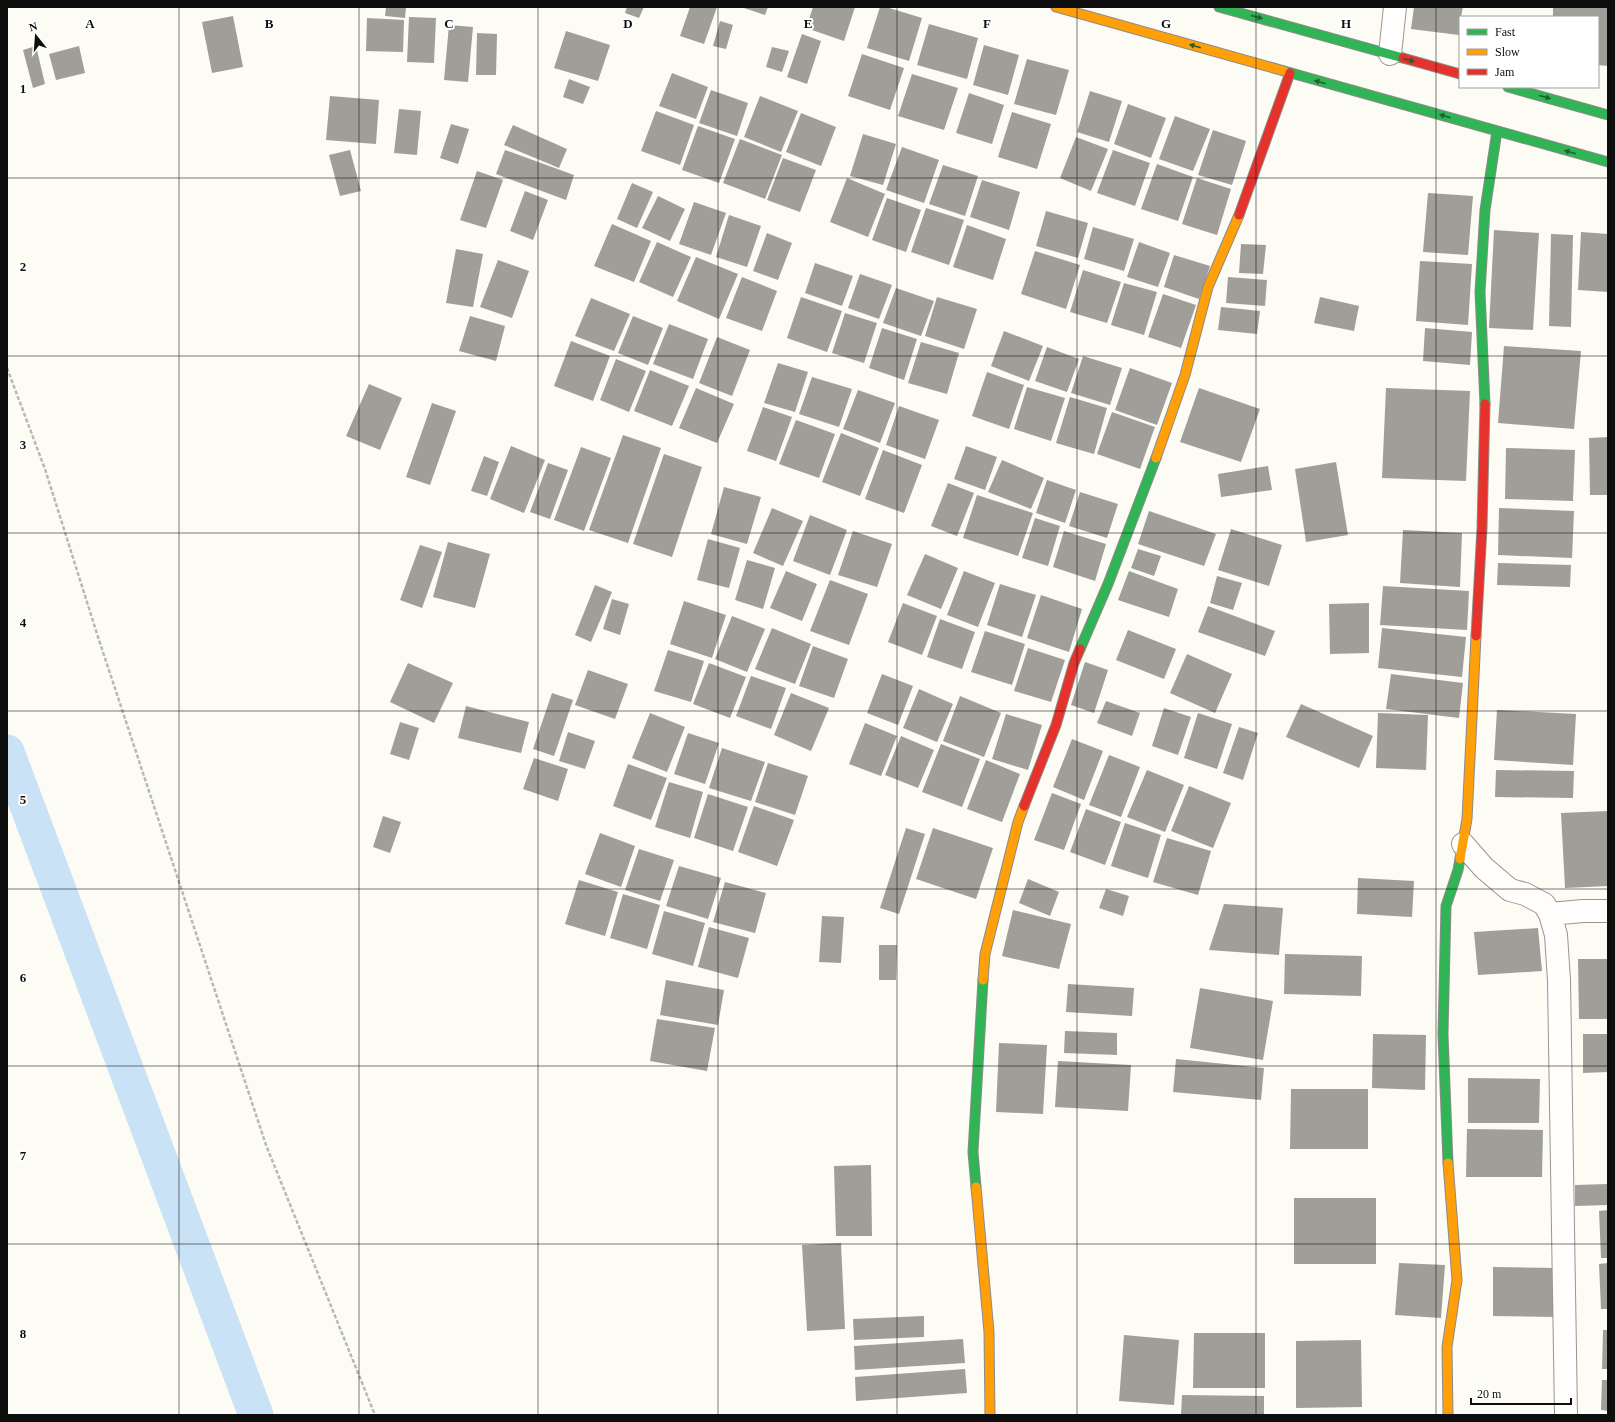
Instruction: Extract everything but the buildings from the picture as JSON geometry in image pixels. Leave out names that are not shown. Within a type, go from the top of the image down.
[{"type":"main road","points":[[1056,7],[1608,162]]},
{"type":"main road","points":[[1219,7],[1459,74]]},
{"type":"main road","points":[[990,1415],[989,1332],[973,1152],[985,954],[1018,822],[1056,725],[1074,663],[1108,584],[1154,465],[1185,375],[1208,287],[1234,229],[1290,73]]},
{"type":"main road","points":[[1512,88],[1608,115]]},
{"type":"main road","points":[[1448,1415],[1447,1347],[1457,1280],[1448,1177],[1443,1034],[1446,906],[1458,870],[1467,819],[1482,528],[1486,391],[1480,292],[1485,210],[1497,131]]},
{"type":"street","points":[[1390,54],[1395,7]]},
{"type":"street","points":[[1463,844],[1484,868],[1510,890],[1525,894],[1544,904],[1550,914],[1556,936],[1559,980],[1566,1415]]},
{"type":"street","points":[[1550,914],[1583,911],[1608,911]]},
{"type":"path","points":[[7,368],[45,469],[98,637],[266,1145],[375,1415]]},
{"type":"waterway","points":[[7,752],[256,1415]]},
{"type":"traffic: fast","points":[[1219,7],[1403,58]]},
{"type":"traffic: fast","points":[[1284,71],[1608,162]]},
{"type":"traffic: fast","points":[[1512,88],[1608,115]]},
{"type":"traffic: fast","points":[[1485,404],[1480,292],[1485,210],[1497,131]]},
{"type":"traffic: fast","points":[[1080,649],[1108,584],[1156,458]]},
{"type":"traffic: fast","points":[[1448,1163],[1443,1034],[1446,906],[1458,870],[1460,859]]},
{"type":"traffic: fast","points":[[976,1187],[973,1152],[983,980]]},
{"type":"traffic: slow","points":[[1056,7],[1284,71]]},
{"type":"traffic: slow","points":[[1156,458],[1185,375],[1208,287],[1239,215]]},
{"type":"traffic: slow","points":[[1460,859],[1467,819],[1476,636]]},
{"type":"traffic: slow","points":[[983,980],[985,954],[1018,822],[1024,806]]},
{"type":"traffic: slow","points":[[1448,1163],[1457,1280],[1447,1347],[1448,1415]]},
{"type":"traffic: slow","points":[[976,1187],[989,1332],[990,1415]]},
{"type":"traffic: jam","points":[[1403,58],[1459,74]]},
{"type":"traffic: jam","points":[[1239,215],[1290,73]]},
{"type":"traffic: jam","points":[[1476,636],[1482,528],[1485,404]]},
{"type":"traffic: jam","points":[[1024,806],[1056,725],[1074,663],[1080,649]]}]
